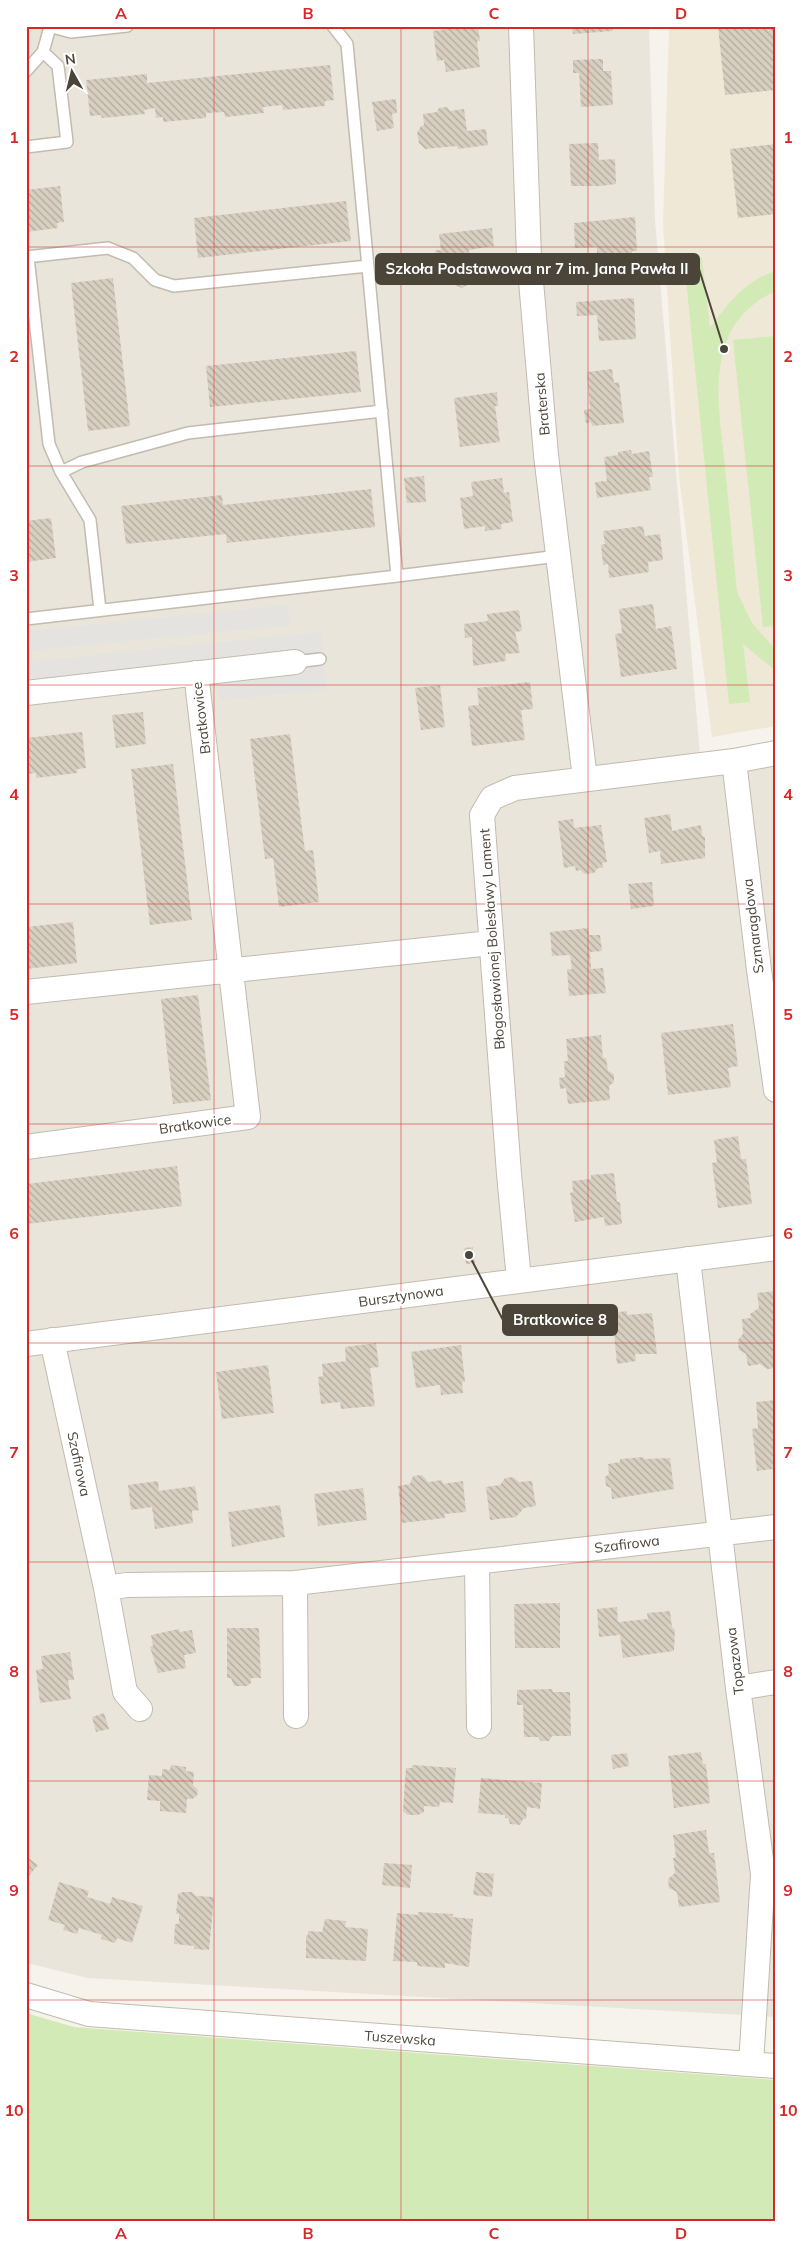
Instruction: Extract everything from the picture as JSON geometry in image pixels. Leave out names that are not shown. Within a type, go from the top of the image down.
[{"type":"street","name":"Braterska","points":[[521,26],[529,258],[546,455],[585,779]]},
{"type":"street","name":"Bratkowice","points":[[26,693],[295,662]]},
{"type":"street","name":"Bratkowice","points":[[26,1147],[248,1117],[196,673]]},
{"type":"street","name":"Błogosławionej Bolesławy Lament","points":[[519,1280],[482,815],[492,798],[515,788],[734,761],[776,753]]},
{"type":"street","name":"Szmaragdowa","points":[[734,761],[758,970],[776,1090]]},
{"type":"street","points":[[26,992],[231,972],[491,943]]},
{"type":"street","name":"Bursztynowa","points":[[26,1344],[776,1248]]},
{"type":"street","name":"Topazowa","points":[[688,1259],[738,1688],[769,1875],[751,2064]]},
{"type":"street","name":"Szafirowa","points":[[52,1340],[106,1588],[125,1692],[140,1709]]},
{"type":"street","name":"Szafirowa","points":[[106,1588],[127,1585],[295,1583],[776,1527]]},
{"type":"street","points":[[477,1563],[480,1726]]},
{"type":"street","points":[[295,1583],[296,1716]]},
{"type":"street","points":[[738,1688],[776,1682]]},
{"type":"street","name":"Tuszewska","points":[[26,1995],[89,2014],[776,2066]]},
{"type":"lane","points":[[26,71],[43,52],[49,27],[71,32],[127,26]]},
{"type":"lane","points":[[333,26],[347,44],[397,576]]},
{"type":"lane","points":[[26,147],[66,142],[58,66],[43,52]]},
{"type":"lane","points":[[100,610],[90,520],[61,472],[49,444],[27,257],[108,248],[133,258],[155,280],[174,286],[368,266]]},
{"type":"lane","points":[[61,472],[82,462],[188,433],[382,411]]},
{"type":"lane","points":[[26,619],[558,556]]},
{"type":"lane","points":[[295,662],[320,659]]},
{"type":"shaded area","points":[[26,26],[649,26],[655,220],[701,768],[776,756],[776,2017],[88,1978],[26,1963]]},
{"type":"shaded area","points":[[669,26],[776,26],[776,726],[712,737],[679,476],[663,223]]},
{"type":"shaded area","points":[[288,605],[290,625],[26,651],[26,631]]},
{"type":"shaded area","points":[[321,632],[326,690],[219,700],[215,662],[26,681],[26,662]]},
{"type":"green space","points":[[702,258],[710,328],[730,302],[746,287],[755,280],[776,271],[776,291],[754,304],[741,316],[728,338],[720,369],[720,418],[737,592],[752,623],[776,650],[776,671],[743,644],[750,702],[729,704],[684,260]]},
{"type":"green space","points":[[776,336],[776,626],[763,627],[733,340]]},
{"type":"green space","points":[[26,2013],[74,2027],[776,2080],[776,2221],[26,2221]]},
{"type":"building","points":[[478,26],[480,41],[477,41],[480,67],[446,72],[444,60],[437,61],[433,31]]},
{"type":"building","points":[[572,26],[613,26],[613,31],[573,34]]},
{"type":"building","points":[[718,26],[776,26],[776,90],[725,95]]},
{"type":"building","points":[[603,59],[603,71],[611,71],[613,105],[581,107],[579,73],[573,73],[573,60]]},
{"type":"building","points":[[330,65],[334,100],[325,101],[325,106],[283,110],[282,105],[263,107],[264,113],[225,117],[224,112],[206,113],[206,118],[163,122],[163,117],[156,118],[155,108],[144,110],[145,114],[102,118],[101,115],[90,116],[86,80],[147,74],[147,83]]},
{"type":"building","points":[[396,99],[397,113],[392,114],[394,128],[377,131],[372,102]]},
{"type":"building","points":[[447,107],[450,111],[464,109],[467,131],[486,129],[488,145],[458,149],[457,146],[425,149],[419,143],[417,133],[421,126],[424,125],[423,114],[437,112],[439,108]]},
{"type":"building","points":[[598,143],[599,160],[615,159],[616,184],[571,186],[569,144]]},
{"type":"building","points":[[776,144],[776,214],[738,218],[730,149]]},
{"type":"building","points":[[60,186],[64,222],[57,223],[58,228],[26,232],[26,190]]},
{"type":"building","points":[[346,201],[351,241],[198,258],[194,218]]},
{"type":"building","points":[[635,217],[637,251],[632,251],[632,257],[597,259],[597,247],[575,248],[574,223]]},
{"type":"building","points":[[492,228],[494,246],[469,250],[470,262],[478,261],[480,276],[478,276],[478,280],[469,281],[469,284],[462,288],[454,283],[445,284],[443,268],[437,268],[435,250],[441,250],[439,234]]},
{"type":"building","points":[[113,278],[130,426],[88,431],[71,283]]},
{"type":"building","points":[[634,298],[636,339],[599,341],[597,315],[577,316],[576,302]]},
{"type":"building","points":[[356,351],[361,392],[210,407],[206,366]]},
{"type":"building","points":[[612,369],[614,383],[619,382],[624,423],[592,426],[591,422],[586,423],[584,410],[590,409],[587,372]]},
{"type":"building","points":[[497,392],[498,406],[495,406],[500,442],[460,447],[454,398]]},
{"type":"building","points":[[631,450],[632,454],[649,451],[653,477],[649,477],[651,490],[597,498],[595,482],[607,481],[604,457],[618,455],[618,452]]},
{"type":"building","points":[[424,476],[426,502],[407,503],[404,478]]},
{"type":"building","points":[[502,478],[504,493],[509,492],[513,522],[501,524],[502,529],[485,531],[485,526],[464,529],[460,498],[473,496],[471,482]]},
{"type":"building","points":[[371,489],[375,527],[227,543],[226,534],[126,544],[121,506],[222,495],[223,505]]},
{"type":"building","points":[[51,518],[56,558],[26,562],[26,521]]},
{"type":"building","points":[[643,526],[645,536],[660,534],[663,560],[648,562],[649,572],[609,578],[608,564],[603,565],[601,545],[605,544],[603,531]]},
{"type":"building","points":[[653,604],[656,629],[671,626],[677,669],[621,677],[615,634],[622,633],[619,609]]},
{"type":"building","points":[[519,610],[522,631],[515,632],[520,653],[505,654],[506,661],[473,666],[472,637],[465,638],[464,624],[488,621],[487,614]]},
{"type":"building","points":[[530,682],[533,709],[521,710],[525,740],[472,746],[468,706],[479,705],[477,688]]},
{"type":"building","points":[[440,685],[445,727],[421,730],[415,688]]},
{"type":"building","points":[[143,712],[146,744],[116,748],[112,715]]},
{"type":"building","points":[[82,732],[86,768],[77,769],[77,773],[36,778],[36,773],[26,774],[26,738]]},
{"type":"building","points":[[290,734],[305,851],[313,850],[319,902],[279,907],[273,858],[265,859],[250,739]]},
{"type":"building","points":[[173,764],[192,920],[150,925],[131,769]]},
{"type":"building","points":[[670,814],[672,831],[701,825],[702,836],[705,837],[705,858],[661,864],[660,851],[649,853],[644,818]]},
{"type":"building","points":[[573,819],[574,828],[601,825],[607,862],[602,863],[603,868],[598,868],[594,873],[585,874],[580,870],[576,871],[575,866],[564,868],[558,821]]},
{"type":"building","points":[[652,882],[654,906],[631,909],[628,884]]},
{"type":"building","points":[[73,922],[77,963],[26,969],[26,927]]},
{"type":"building","points":[[588,928],[589,935],[600,935],[602,951],[590,952],[591,969],[603,968],[606,993],[569,996],[567,969],[572,969],[570,955],[552,956],[550,932]]},
{"type":"building","points":[[198,995],[211,1100],[173,1104],[161,999]]},
{"type":"building","points":[[733,1024],[738,1066],[728,1068],[731,1087],[668,1095],[661,1033]]},
{"type":"building","points":[[601,1035],[603,1058],[606,1058],[608,1071],[614,1074],[614,1082],[609,1086],[610,1100],[568,1104],[566,1088],[560,1089],[559,1078],[565,1077],[564,1061],[568,1061],[566,1039]]},
{"type":"building","points":[[738,1136],[741,1159],[746,1159],[752,1204],[718,1208],[712,1163],[717,1162],[714,1140]]},
{"type":"building","points":[[177,1166],[182,1206],[26,1224],[26,1184]]},
{"type":"building","points":[[614,1173],[617,1202],[620,1202],[622,1224],[605,1226],[604,1217],[575,1222],[570,1193],[573,1192],[572,1181],[591,1179],[591,1175]]},
{"type":"building","points":[[473,1247],[475,1263],[466,1264],[464,1248]]},
{"type":"building","points":[[776,1291],[776,1368],[767,1369],[760,1364],[748,1366],[746,1354],[739,1350],[738,1340],[743,1334],[742,1319],[751,1318],[750,1314],[759,1308],[757,1293]]},
{"type":"building","points":[[627,1311],[627,1315],[652,1313],[657,1354],[635,1354],[636,1361],[617,1364],[612,1313]]},
{"type":"building","points":[[376,1343],[379,1367],[370,1368],[375,1406],[341,1409],[340,1402],[321,1404],[318,1377],[323,1376],[322,1364],[346,1361],[345,1347]]},
{"type":"building","points":[[461,1345],[465,1382],[462,1382],[463,1393],[441,1395],[440,1385],[416,1388],[411,1352]]},
{"type":"building","points":[[268,1365],[274,1413],[222,1419],[216,1372]]},
{"type":"building","points":[[776,1400],[776,1472],[772,1469],[757,1471],[752,1429],[758,1428],[756,1402]]},
{"type":"building","points":[[644,1457],[644,1459],[670,1458],[674,1489],[612,1499],[611,1488],[606,1486],[605,1477],[609,1474],[608,1464],[620,1462],[620,1459]]},
{"type":"building","points":[[422,1475],[428,1482],[442,1480],[443,1484],[463,1481],[466,1512],[444,1514],[445,1518],[402,1523],[398,1486],[410,1484],[413,1476]]},
{"type":"building","points":[[513,1477],[519,1482],[532,1481],[536,1506],[524,1508],[516,1517],[490,1520],[486,1487],[500,1485],[505,1478]]},
{"type":"building","points":[[158,1481],[159,1491],[195,1486],[199,1510],[192,1511],[193,1523],[155,1529],[152,1507],[131,1510],[128,1485]]},
{"type":"building","points":[[363,1488],[367,1520],[318,1526],[314,1494]]},
{"type":"building","points":[[280,1505],[285,1537],[232,1547],[228,1512]]},
{"type":"building","points":[[560,1603],[560,1648],[515,1648],[514,1604]]},
{"type":"building","points":[[617,1607],[618,1622],[648,1619],[647,1613],[670,1611],[672,1627],[675,1630],[674,1651],[623,1658],[620,1635],[599,1637],[597,1609]]},
{"type":"building","points":[[227,1628],[259,1628],[261,1678],[251,1678],[251,1683],[247,1686],[234,1686],[231,1678],[227,1678]]},
{"type":"building","points":[[179,1629],[180,1632],[192,1630],[196,1653],[184,1655],[186,1668],[158,1673],[150,1647],[153,1646],[151,1635]]},
{"type":"building","points":[[70,1652],[74,1680],[68,1680],[71,1699],[40,1703],[36,1670],[43,1669],[41,1656]]},
{"type":"building","points":[[552,1689],[553,1692],[570,1692],[571,1736],[552,1736],[549,1741],[541,1741],[538,1737],[524,1737],[523,1705],[517,1705],[517,1690]]},
{"type":"building","points":[[104,1713],[109,1729],[96,1732],[92,1717]]},
{"type":"building","points":[[701,1752],[703,1764],[706,1764],[710,1803],[674,1808],[668,1756]]},
{"type":"building","points":[[627,1753],[629,1766],[613,1769],[611,1755]]},
{"type":"building","points":[[171,1765],[186,1767],[186,1771],[194,1772],[193,1785],[198,1790],[197,1796],[187,1799],[186,1813],[160,1811],[160,1801],[147,1800],[149,1775],[162,1776],[162,1769],[170,1770]]},
{"type":"building","points":[[412,1765],[456,1768],[453,1803],[440,1802],[439,1807],[424,1806],[424,1812],[418,1815],[408,1815],[403,1811],[406,1768],[412,1768]]},
{"type":"building","points":[[481,1778],[542,1783],[540,1809],[527,1807],[526,1819],[523,1819],[520,1825],[510,1824],[505,1815],[478,1813]]},
{"type":"building","points":[[706,1830],[709,1853],[714,1853],[720,1902],[679,1907],[677,1892],[669,1888],[668,1879],[675,1873],[673,1858],[676,1857],[673,1835]]},
{"type":"building","points":[[26,1856],[38,1865],[26,1879]]},
{"type":"building","points":[[384,1863],[412,1865],[410,1888],[382,1885]]},
{"type":"building","points":[[476,1872],[494,1874],[492,1897],[473,1895]]},
{"type":"building","points":[[59,1882],[89,1891],[87,1897],[110,1904],[112,1897],[143,1906],[132,1943],[117,1938],[115,1943],[101,1939],[102,1935],[79,1928],[77,1934],[63,1930],[65,1925],[48,1920]]},
{"type":"building","points":[[192,1892],[196,1896],[214,1897],[209,1950],[194,1949],[194,1946],[174,1944],[175,1924],[179,1924],[179,1914],[176,1914],[178,1894]]},
{"type":"building","points":[[418,1912],[453,1914],[452,1917],[473,1919],[469,1967],[445,1963],[445,1968],[417,1966],[417,1962],[393,1961],[397,1913],[418,1915]]},
{"type":"building","points":[[325,1919],[346,1921],[345,1927],[368,1929],[366,1961],[306,1958],[306,1936],[308,1931],[322,1932]]},
{"type":"place","name":"Szkoła Podstawowa nr 7 im. Jana Pawła II","points":[[724,349]]},
{"type":"place","name":"Bratkowice 8","points":[[469,1255]]}]
